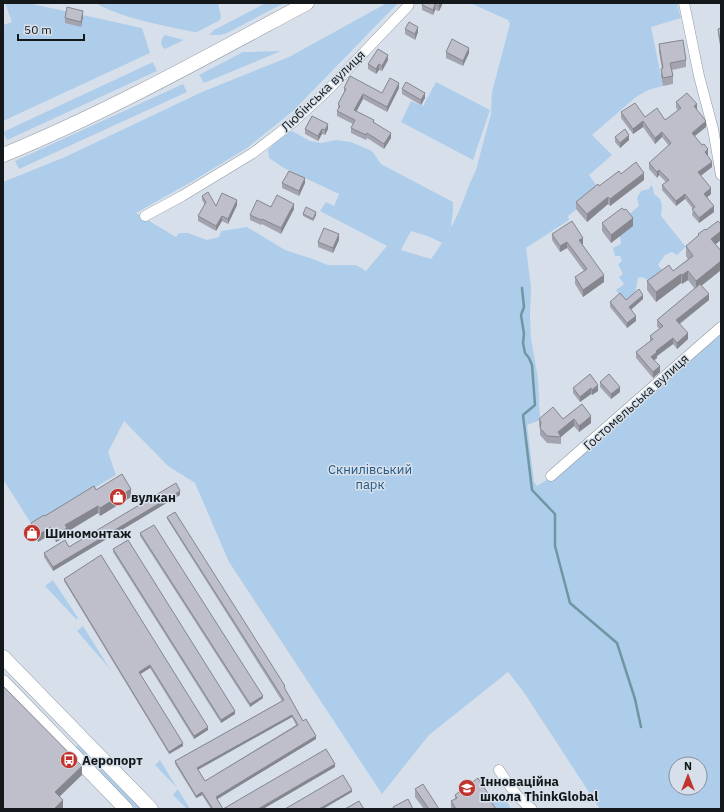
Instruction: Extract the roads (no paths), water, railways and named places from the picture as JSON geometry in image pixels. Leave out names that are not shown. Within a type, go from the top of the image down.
[{"type":"street","points":[[3,154],[74,123],[160,81],[308,3]]},
{"type":"street","name":"Любінська вулиця","points":[[145,216],[182,196],[253,153],[292,124],[329,89],[408,6],[409,3]]},
{"type":"street","points":[[684,3],[699,76],[714,129],[721,175]]},
{"type":"street","name":"Гостомельська вулиця","points":[[551,476],[721,327]]},
{"type":"street","points":[[3,657],[151,809]]},
{"type":"street","points":[[3,682],[126,809]]},
{"type":"street","points":[[499,770],[520,799],[532,809]]},
{"type":"waterway","points":[[522,288],[524,307],[521,315],[524,334],[523,343],[525,353],[532,365],[535,405],[523,415],[532,490],[555,514],[555,546],[570,603],[617,643],[635,699],[641,727]]},
{"type":"place","name":"вулкан","points":[[118,497]]},
{"type":"place","name":"Шиномонтаж","points":[[32,533]]},
{"type":"place","name":"Аеропорт","points":[[69,760]]},
{"type":"place","name":"Інноваційна школа ThinkGlobal","points":[[467,788]]},
{"type":"park label","name":"Скнилівський парк","points":[[370,476]]}]
